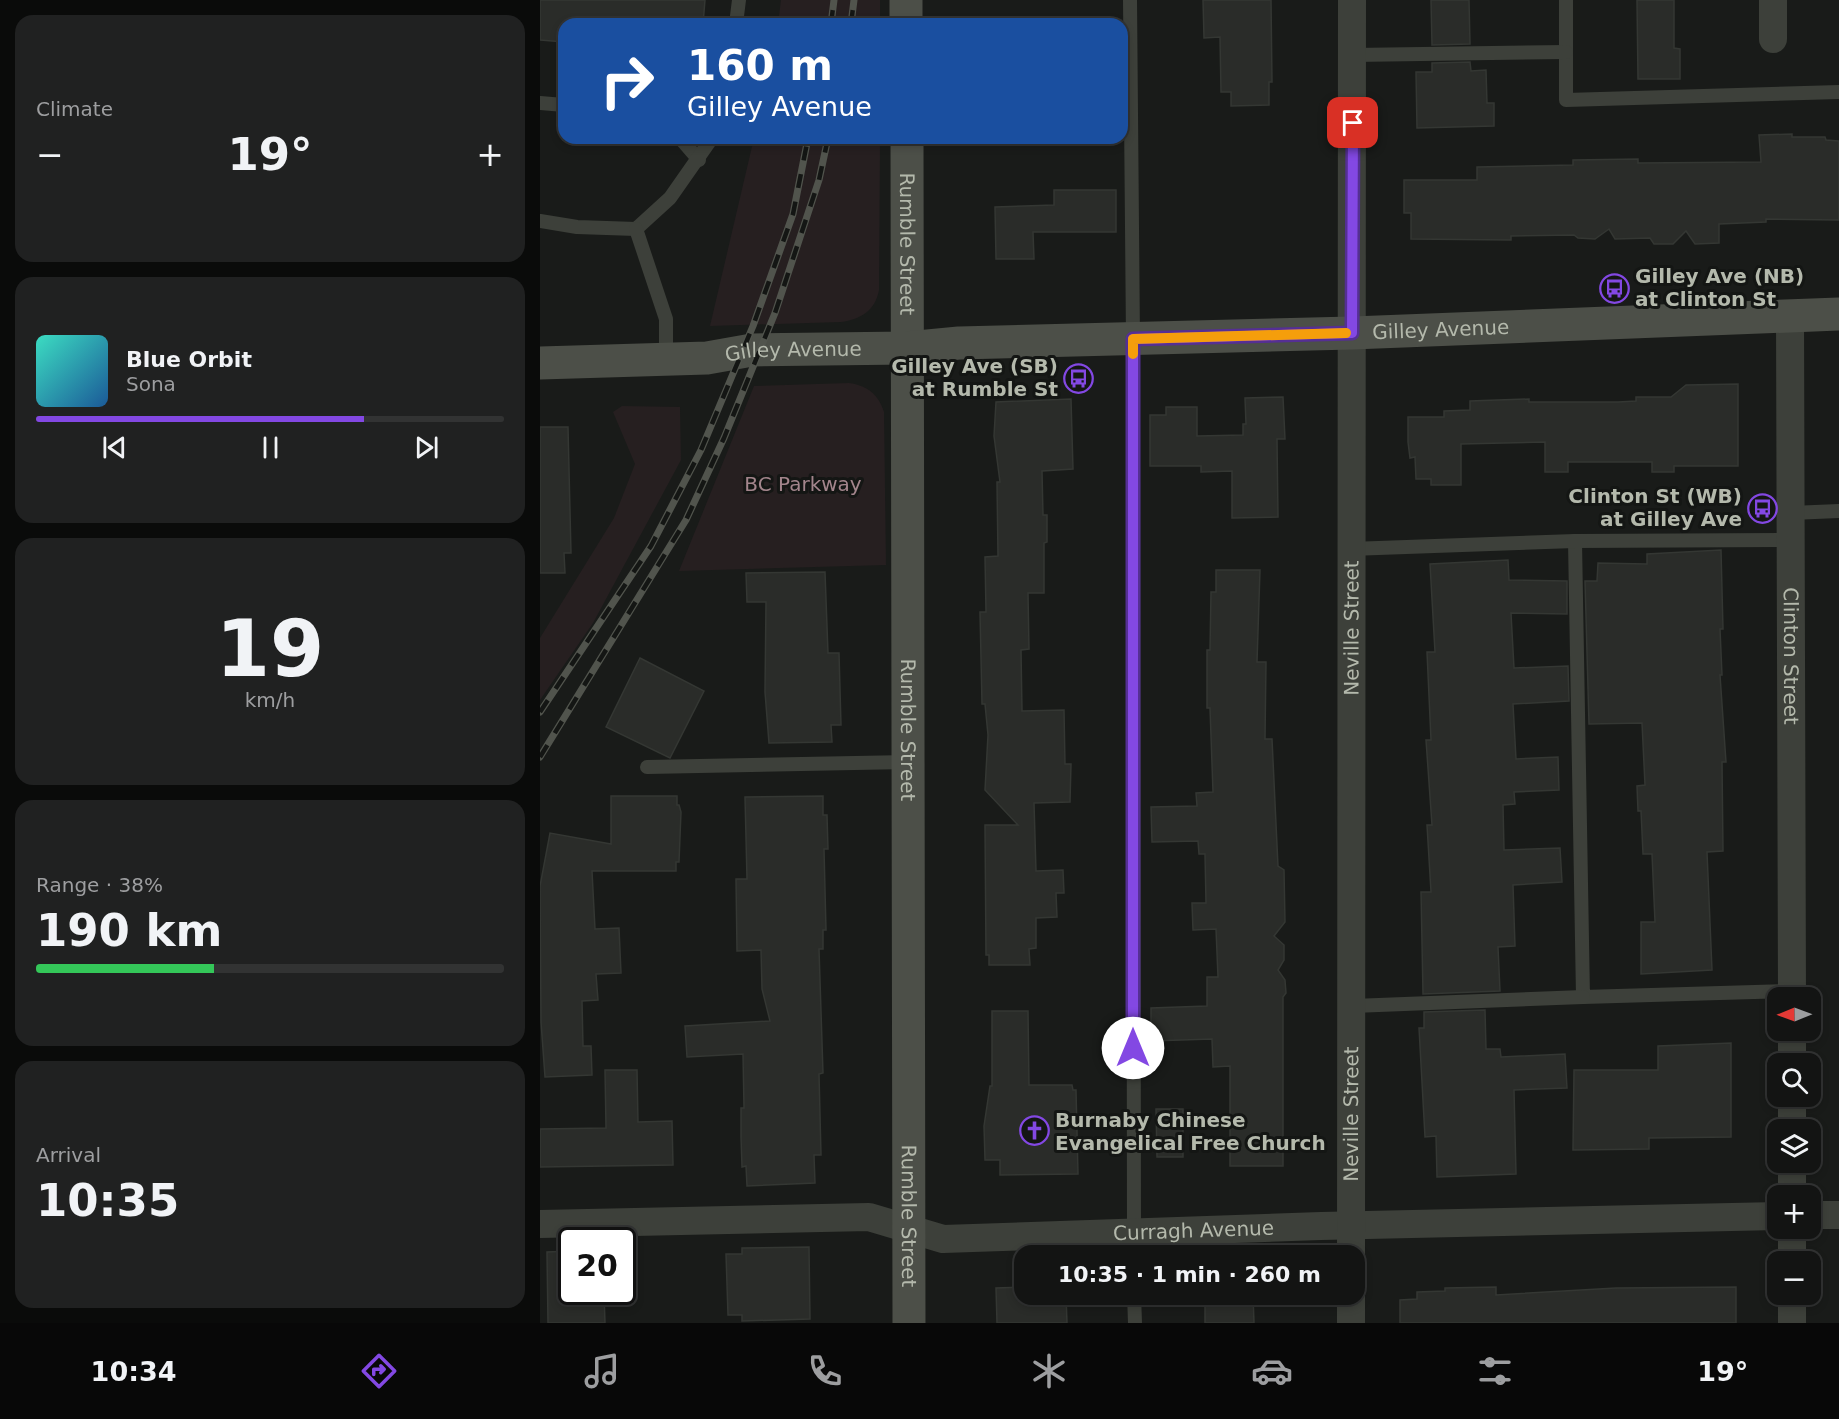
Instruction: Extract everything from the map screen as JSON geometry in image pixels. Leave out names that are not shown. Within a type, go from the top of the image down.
[{"type":"street","points":[[906,0],[906,18]]},
{"type":"street","name":"Neville Street","points":[[1351,1245],[1353,1006],[1350,549],[1352,0]]},
{"type":"street","points":[[1773,0],[1773,39]]},
{"type":"street","name":"Rumble Street","points":[[907,144],[910,762],[909,1323]]},
{"type":"street","name":"Gilley Avenue","points":[[540,363],[707,358],[752,350],[908,348],[959,343],[1352,333],[1839,314]]},
{"type":"street","name":"Clinton Street","points":[[1790,316],[1792,987]]},
{"type":"street","points":[[1821,1215],[1839,1215]]},
{"type":"street","name":"Curragh Avenue","points":[[540,1224],[856,1216],[869,1217],[944,1239],[1133,1243],[1351,1226],[1767,1216]]},
{"type":"street","points":[[1351,1305],[1351,1323]]},
{"type":"street","points":[[1792,1305],[1792,1323]]},
{"type":"lane","points":[[737,18],[739,0]]},
{"type":"lane","points":[[1130,0],[1133,339],[1133,1243]]},
{"type":"lane","points":[[1566,0],[1566,100],[1839,92]]},
{"type":"lane","points":[[1353,55],[1566,52]]},
{"type":"lane","points":[[540,103],[558,104]]},
{"type":"lane","points":[[685,144],[699,160]]},
{"type":"lane","points":[[540,221],[578,227],[636,229],[670,198],[708,144]]},
{"type":"lane","points":[[636,229],[666,319],[666,359]]},
{"type":"lane","points":[[1350,549],[1575,541],[1790,526],[1839,511]]},
{"type":"lane","points":[[1575,541],[1583,997]]},
{"type":"lane","points":[[647,767],[910,762]]},
{"type":"lane","points":[[1353,1006],[1583,997],[1767,994]]},
{"type":"lane","points":[[1134,1305],[1135,1323]]},
{"type":"green space","points":[[781,0],[880,0],[880,18],[779,18]]},
{"type":"green space","points":[[753,144],[880,144],[879,290],[870,309],[855,319],[841,322],[710,326]]},
{"type":"green space","name":"BC Parkway","points":[[849,383],[862,386],[871,392],[879,400],[884,412],[886,565],[679,571],[754,386]]},
{"type":"green space","points":[[622,406],[680,407],[681,460],[593,623],[540,700],[540,638],[614,518],[635,464],[613,412]]},
{"type":"building","points":[[540,0],[705,0],[704,18],[558,18],[558,42],[540,40]]},
{"type":"building","points":[[1203,0],[1271,0],[1272,82],[1269,82],[1269,105],[1231,106],[1231,92],[1221,92],[1220,37],[1204,38]]},
{"type":"building","points":[[1431,0],[1469,0],[1470,44],[1432,45]]},
{"type":"building","points":[[1637,0],[1674,0],[1674,48],[1680,49],[1680,79],[1638,79]]},
{"type":"building","points":[[1470,62],[1471,71],[1486,70],[1487,103],[1494,103],[1494,126],[1417,128],[1416,72],[1432,72],[1432,63]]},
{"type":"building","points":[[1792,134],[1792,137],[1825,137],[1826,140],[1839,141],[1839,220],[1766,219],[1766,222],[1719,224],[1719,243],[1695,244],[1686,231],[1673,244],[1654,244],[1650,238],[1615,239],[1609,229],[1595,239],[1578,238],[1574,235],[1511,236],[1511,240],[1411,239],[1411,213],[1404,213],[1404,180],[1477,180],[1477,167],[1573,165],[1573,160],[1638,159],[1638,163],[1761,162],[1759,135]]},
{"type":"building","points":[[1054,190],[1116,190],[1116,232],[1033,232],[1034,259],[996,259],[995,207],[1054,205]]},
{"type":"building","points":[[1738,384],[1738,466],[1674,466],[1674,472],[1652,472],[1652,462],[1568,462],[1568,472],[1545,472],[1545,442],[1461,444],[1461,485],[1431,485],[1431,479],[1416,479],[1415,457],[1410,458],[1408,417],[1444,417],[1444,411],[1470,410],[1470,401],[1529,399],[1529,402],[1636,401],[1636,397],[1671,397],[1686,385]]},
{"type":"building","points":[[1283,397],[1285,439],[1277,439],[1278,517],[1232,518],[1232,471],[1201,472],[1201,466],[1150,466],[1150,415],[1166,415],[1166,407],[1197,407],[1197,436],[1243,435],[1243,424],[1246,424],[1245,398]]},
{"type":"building","points":[[1071,399],[1073,469],[1042,471],[1043,515],[1047,515],[1047,542],[1044,543],[1044,593],[1028,593],[1029,649],[1021,650],[1022,711],[1064,710],[1065,764],[1071,764],[1070,802],[1034,803],[1036,871],[1063,870],[1064,893],[1056,893],[1057,917],[1036,918],[1036,948],[1029,949],[1030,965],[989,965],[989,955],[986,955],[985,825],[1018,825],[985,790],[988,735],[985,704],[982,704],[980,612],[986,612],[985,557],[998,556],[997,482],[1000,482],[994,436],[996,402]]},
{"type":"building","points":[[540,427],[568,427],[571,553],[564,553],[565,573],[540,573]]},
{"type":"building","points":[[1721,550],[1723,629],[1720,629],[1722,675],[1720,675],[1726,762],[1722,762],[1723,851],[1707,852],[1712,970],[1641,974],[1641,922],[1655,922],[1652,854],[1643,854],[1641,811],[1638,811],[1637,786],[1645,785],[1642,723],[1589,724],[1585,581],[1597,581],[1598,563],[1647,564],[1647,554]]},
{"type":"building","points":[[1508,560],[1509,580],[1567,581],[1567,614],[1511,613],[1514,668],[1568,666],[1569,701],[1513,704],[1516,759],[1558,757],[1559,790],[1514,792],[1515,804],[1503,805],[1504,850],[1560,848],[1562,882],[1513,885],[1515,946],[1498,947],[1500,991],[1423,994],[1421,892],[1431,892],[1427,825],[1432,825],[1426,740],[1431,740],[1427,652],[1435,652],[1430,564]]},
{"type":"building","points":[[1216,570],[1260,570],[1257,662],[1266,662],[1265,739],[1272,739],[1278,866],[1284,870],[1285,922],[1274,936],[1284,945],[1284,960],[1278,970],[1285,980],[1286,993],[1283,997],[1283,1166],[1230,1166],[1230,1066],[1213,1067],[1212,1039],[1151,1041],[1151,1008],[1207,1006],[1207,977],[1218,977],[1216,929],[1193,930],[1192,903],[1206,903],[1205,854],[1199,854],[1198,841],[1152,842],[1151,807],[1197,806],[1196,793],[1213,792],[1210,708],[1207,708],[1207,650],[1210,650],[1211,592],[1216,592]]},
{"type":"building","points":[[825,572],[828,653],[839,653],[841,725],[831,725],[832,742],[769,743],[765,692],[766,602],[747,602],[746,573]]},
{"type":"building","points":[[640,658],[704,691],[670,758],[606,727]]},
{"type":"building","points":[[611,796],[677,796],[677,805],[681,812],[679,862],[676,862],[676,871],[592,871],[595,929],[619,928],[621,973],[596,974],[598,1000],[582,1001],[583,1046],[591,1046],[592,1075],[545,1077],[541,1022],[540,886],[550,833],[611,844]]},
{"type":"building","points":[[823,796],[823,815],[827,815],[828,849],[824,849],[826,930],[823,930],[823,949],[819,949],[823,1073],[819,1074],[821,1155],[814,1155],[815,1183],[747,1186],[746,1166],[742,1167],[741,1137],[741,1108],[744,1108],[743,1054],[687,1057],[685,1026],[770,1021],[762,989],[761,950],[737,951],[736,879],[747,879],[745,797]]},
{"type":"building","points":[[1485,1010],[1486,1049],[1500,1049],[1501,1057],[1565,1054],[1567,1088],[1514,1090],[1516,1174],[1437,1177],[1436,1136],[1425,1137],[1419,1028],[1424,1028],[1424,1012]]},
{"type":"building","name":"Burnaby Chinese Evangelical Free Church","points":[[992,1011],[1028,1011],[1029,1085],[1072,1085],[1073,1090],[1076,1090],[1078,1174],[1000,1175],[1000,1160],[985,1160],[984,1126],[990,1086],[992,1086]]},
{"type":"building","points":[[1731,1043],[1731,1137],[1649,1138],[1649,1149],[1573,1150],[1574,1070],[1658,1070],[1658,1046]]},
{"type":"building","points":[[605,1070],[637,1070],[638,1122],[672,1121],[673,1165],[540,1167],[540,1129],[606,1128]]},
{"type":"building","points":[[1156,1109],[1183,1109],[1183,1157],[1157,1157]]},
{"type":"building","points":[[809,1247],[810,1319],[742,1321],[742,1315],[728,1315],[726,1254],[742,1254],[742,1248]]},
{"type":"building","points":[[547,1252],[558,1252],[558,1305],[604,1305],[605,1323],[548,1323]]},
{"type":"building","points":[[1014,1287],[1014,1305],[1066,1305],[1067,1323],[997,1323],[996,1288]]},
{"type":"building","points":[[1496,1287],[1496,1295],[1616,1288],[1736,1287],[1736,1323],[1400,1323],[1400,1300],[1417,1299],[1417,1292],[1445,1291],[1445,1288]]},
{"type":"building","points":[[1205,1305],[1253,1305],[1254,1323],[1205,1323]]},
{"type":"railway","points":[[832,18],[834,0]]},
{"type":"railway","points":[[852,18],[854,0]]},
{"type":"railway","points":[[540,712],[651,546],[701,450],[753,326],[793,214],[807,144]]},
{"type":"railway","points":[[540,757],[686,520],[724,438],[775,313],[819,180],[827,144]]},
{"type":"slow traffic","points":[[1133,354],[1133,339],[1346,333]]},
{"type":"place","name":"Gilley Ave (NB) at Clinton St","points":[[1614,288]]},
{"type":"place","name":"Gilley Ave (SB) at Rumble St","points":[[1079,378]]},
{"type":"place","name":"Clinton St (WB) at Gilley Ave","points":[[1763,508]]},
{"type":"place","name":"Burnaby Chinese Evangelical Free Church","points":[[1034,1131]]},
{"type":"route","points":[[1133,1048],[1133,339],[1352,333],[1353,123]]}]
